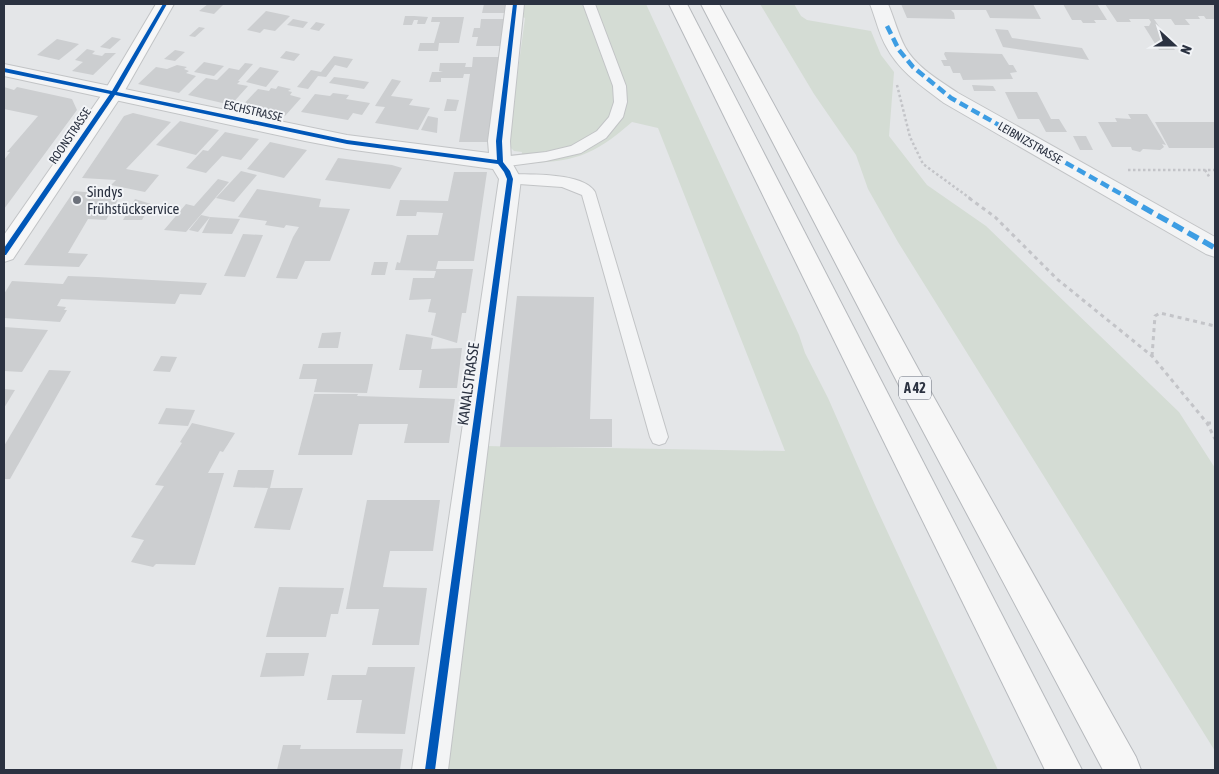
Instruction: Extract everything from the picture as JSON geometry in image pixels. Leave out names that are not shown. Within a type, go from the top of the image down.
[{"type":"main road","name":"ROONSTRASSE","points":[[4,252],[114,92],[165,4]]},
{"type":"main road","name":"A 42","points":[[678,4],[875,399],[1064,770]]},
{"type":"main road","name":"A 42","points":[[710,4],[922,401],[1123,770]]},
{"type":"street","name":"KANALSTRASSE","points":[[430,770],[505,171],[499,141],[516,4]]},
{"type":"street","name":"LEIBNIZSTRASSE","points":[[880,4],[897,48],[927,81],[951,98],[1215,248]]},
{"type":"street","name":"ESCHSTRASSE","points":[[4,70],[330,139],[505,171]]},
{"type":"lane","points":[[505,171],[582,147],[597,139],[608,130],[616,118],[620,108],[620,86],[590,4]]},
{"type":"lane","points":[[505,171],[570,183],[581,186],[588,192],[659,437]]},
{"type":"path","points":[[913,67],[901,73],[896,86],[916,156],[923,164],[995,218],[1057,279],[1152,356],[1206,423],[1215,439]]},
{"type":"path","points":[[1098,182],[1121,170],[1215,170]]},
{"type":"path","points":[[1205,170],[1210,178]]},
{"type":"path","points":[[1152,356],[1153,324],[1155,316],[1160,313],[1215,326]]},
{"type":"path","points":[[1206,423],[1215,424]]},
{"type":"shaded area","points":[[524,4],[646,4],[998,770],[447,770],[486,446],[785,451],[658,128],[632,122],[618,134],[593,150],[568,159],[555,161],[520,164],[522,152],[514,151],[508,145],[525,18],[523,17]]},
{"type":"shaded area","points":[[760,4],[794,4],[801,16],[807,20],[871,31],[881,55],[894,72],[889,136],[927,185],[986,226],[1179,412],[1215,468],[1215,751],[898,242],[868,189],[856,155],[814,94]]},
{"type":"building","points":[[208,4],[224,4],[214,14],[199,11]]},
{"type":"building","points":[[484,4],[510,4],[509,13],[482,13]]},
{"type":"building","points":[[901,4],[1033,4],[1041,19],[990,18],[986,10],[951,10],[954,13],[955,19],[907,18]]},
{"type":"building","points":[[1063,4],[1097,4],[1107,20],[1094,20],[1096,23],[1083,23],[1081,20],[1072,20]]},
{"type":"building","points":[[1105,4],[1215,4],[1215,19],[1206,19],[1204,16],[1198,16],[1200,19],[1185,19],[1190,25],[1175,25],[1171,19],[1154,19],[1175,50],[1159,50],[1144,26],[1149,26],[1151,22],[1149,19],[1129,19],[1131,22],[1117,22]]},
{"type":"building","points":[[266,11],[290,16],[275,31],[264,29],[260,33],[247,30]]},
{"type":"building","points":[[405,16],[428,17],[425,24],[417,24],[418,20],[414,20],[412,25],[403,25]]},
{"type":"building","points":[[432,17],[464,17],[459,43],[439,43],[438,51],[418,51],[420,43],[434,43],[440,22],[431,22]]},
{"type":"building","points":[[293,19],[308,22],[303,28],[287,25]]},
{"type":"building","points":[[481,19],[507,19],[504,46],[476,46],[478,37],[472,37],[474,28],[480,28]]},
{"type":"building","points":[[316,22],[325,24],[319,31],[310,29]]},
{"type":"building","points":[[199,27],[205,28],[195,37],[189,36]]},
{"type":"building","points":[[995,29],[1008,30],[1012,38],[1082,48],[1089,60],[1003,47]]},
{"type":"building","points":[[112,37],[121,39],[110,49],[100,47]]},
{"type":"building","points":[[57,39],[79,44],[59,60],[37,55]]},
{"type":"building","points":[[87,49],[95,51],[92,54],[102,56],[105,53],[116,53],[93,75],[72,71],[83,62],[75,60]]},
{"type":"building","points":[[175,50],[185,52],[175,61],[164,59]]},
{"type":"building","points":[[286,51],[300,54],[294,61],[280,58]]},
{"type":"building","points":[[945,52],[1002,54],[1009,65],[1013,65],[1017,72],[1010,73],[1013,79],[963,80],[960,73],[953,73],[950,66],[944,66],[941,60],[947,60]]},
{"type":"building","points":[[334,56],[353,59],[347,68],[335,65],[326,77],[318,76],[308,89],[297,87],[311,70],[321,72]]},
{"type":"building","points":[[473,57],[503,57],[490,142],[459,142],[470,74],[464,74],[463,78],[441,78],[441,82],[429,82],[432,72],[443,72],[439,71],[440,63],[466,63],[465,67],[472,67]]},
{"type":"building","points":[[204,62],[224,66],[214,76],[194,72]]},
{"type":"building","points":[[245,63],[253,64],[237,84],[248,86],[231,105],[188,95],[206,78],[217,80],[229,68],[239,70]]},
{"type":"building","points":[[177,65],[187,67],[184,69],[189,71],[186,73],[196,76],[179,93],[138,84],[156,67],[167,69]]},
{"type":"building","points":[[260,67],[279,71],[266,87],[246,82]]},
{"type":"building","points":[[334,77],[369,82],[364,89],[329,83]]},
{"type":"building","points":[[392,79],[401,81],[391,96],[413,99],[409,105],[430,108],[418,130],[375,123],[385,107],[375,106]]},
{"type":"building","points":[[972,85],[993,86],[996,91],[974,91]]},
{"type":"building","points":[[278,86],[291,89],[288,91],[292,92],[290,95],[301,98],[285,116],[241,107],[258,89],[269,91],[271,88],[276,89]]},
{"type":"building","points":[[4,87],[14,90],[17,87],[72,99],[77,110],[4,209],[4,160],[10,152],[7,152],[38,116],[4,109]]},
{"type":"building","points":[[1005,92],[1037,92],[1051,119],[1059,119],[1067,132],[1046,132],[1039,119],[1018,119]]},
{"type":"building","points":[[333,93],[349,95],[346,99],[370,103],[362,115],[353,113],[348,120],[301,112],[315,94],[330,96]]},
{"type":"building","points":[[447,99],[459,100],[456,111],[444,111]]},
{"type":"building","points":[[133,113],[171,122],[126,169],[159,175],[145,192],[111,185],[116,180],[82,178],[124,116]]},
{"type":"building","points":[[1128,114],[1147,114],[1166,145],[1162,144],[1164,147],[1160,150],[1143,149],[1140,152],[1132,150],[1131,147],[1112,147],[1098,122],[1117,122],[1115,118],[1131,119]]},
{"type":"building","points":[[428,116],[438,118],[437,133],[421,130]]},
{"type":"building","points":[[180,121],[219,130],[196,155],[156,145]]},
{"type":"building","points":[[1155,122],[1215,122],[1215,148],[1169,148]]},
{"type":"building","points":[[225,132],[259,139],[241,160],[222,156],[206,173],[186,168],[203,150],[208,151]]},
{"type":"building","points":[[1073,136],[1086,136],[1093,150],[1080,150]]},
{"type":"building","points":[[270,142],[307,150],[284,178],[247,169]]},
{"type":"building","points":[[338,158],[402,168],[390,189],[325,180]]},
{"type":"building","points":[[241,171],[257,175],[234,202],[216,198]]},
{"type":"building","points":[[454,172],[487,172],[474,261],[438,261],[436,269],[473,269],[466,313],[462,313],[457,343],[431,335],[436,313],[428,312],[431,299],[409,300],[413,278],[434,278],[436,271],[395,270],[397,262],[400,263],[407,235],[438,235],[443,213],[417,212],[416,216],[396,216],[400,200],[448,201]]},
{"type":"building","points":[[218,179],[229,182],[186,232],[164,230],[186,204],[194,206]]},
{"type":"building","points":[[257,189],[321,199],[319,207],[350,209],[330,261],[305,261],[297,279],[276,278],[299,227],[286,225],[284,228],[265,225],[267,221],[238,217]]},
{"type":"building","points":[[74,191],[118,195],[115,200],[118,200],[106,220],[88,219],[68,253],[88,254],[79,267],[24,265]]},
{"type":"building","points":[[135,199],[151,204],[142,220],[123,220]]},
{"type":"building","points":[[201,215],[210,217],[198,232],[189,230]]},
{"type":"building","points":[[210,217],[240,219],[232,234],[202,233]]},
{"type":"building","points":[[243,234],[263,235],[245,277],[224,276]]},
{"type":"building","points":[[374,262],[388,262],[385,275],[371,275]]},
{"type":"building","points":[[68,276],[207,283],[201,295],[180,294],[175,304],[61,299],[57,306],[66,307],[64,310],[67,310],[60,322],[4,318],[4,294],[12,281],[63,284]]},
{"type":"building","points":[[517,296],[594,297],[590,419],[612,419],[612,447],[500,447]]},
{"type":"building","points":[[4,327],[48,330],[22,372],[4,371]]},
{"type":"building","points":[[341,332],[338,348],[318,348],[322,333]]},
{"type":"building","points":[[406,334],[433,338],[431,349],[462,348],[457,388],[419,388],[422,370],[399,370]]},
{"type":"building","points":[[161,356],[177,357],[170,372],[153,371]]},
{"type":"building","points":[[303,364],[373,364],[367,393],[314,392],[317,379],[299,379]]},
{"type":"building","points":[[49,370],[71,371],[10,479],[4,479],[4,446]]},
{"type":"building","points":[[4,389],[15,390],[4,408]]},
{"type":"building","points":[[314,394],[358,394],[357,396],[455,399],[449,443],[404,443],[408,424],[359,424],[352,455],[298,455]]},
{"type":"building","points":[[166,408],[195,410],[188,426],[158,424]]},
{"type":"building","points":[[192,423],[235,433],[223,452],[220,451],[208,473],[224,473],[195,565],[156,564],[153,567],[131,562],[144,540],[131,537],[164,486],[155,485],[182,443],[180,442]]},
{"type":"building","points":[[238,470],[274,470],[270,488],[303,488],[290,530],[254,528],[268,488],[233,487]]},
{"type":"building","points":[[367,500],[440,500],[433,551],[390,551],[383,587],[427,588],[419,645],[372,645],[379,609],[346,609]]},
{"type":"building","points":[[279,587],[344,588],[338,614],[331,614],[326,637],[266,637]]},
{"type":"building","points":[[266,653],[309,653],[304,676],[260,677]]},
{"type":"building","points":[[368,667],[415,667],[405,734],[356,733],[362,700],[327,700],[332,675],[366,675]]},
{"type":"building","points":[[283,745],[301,745],[300,749],[403,749],[400,770],[277,770]]},
{"type":"marked path","points":[[887,26],[899,50],[913,67],[951,98],[1215,248]]},
{"type":"cycle path","points":[[4,253],[114,92],[165,4]]},
{"type":"cycle path","points":[[430,770],[510,179],[500,162],[499,141],[515,4]]},
{"type":"cycle path","points":[[4,70],[347,142],[500,162]]},
{"type":"place","name":"Sindys Frühstückservice","points":[[77,200]]}]
